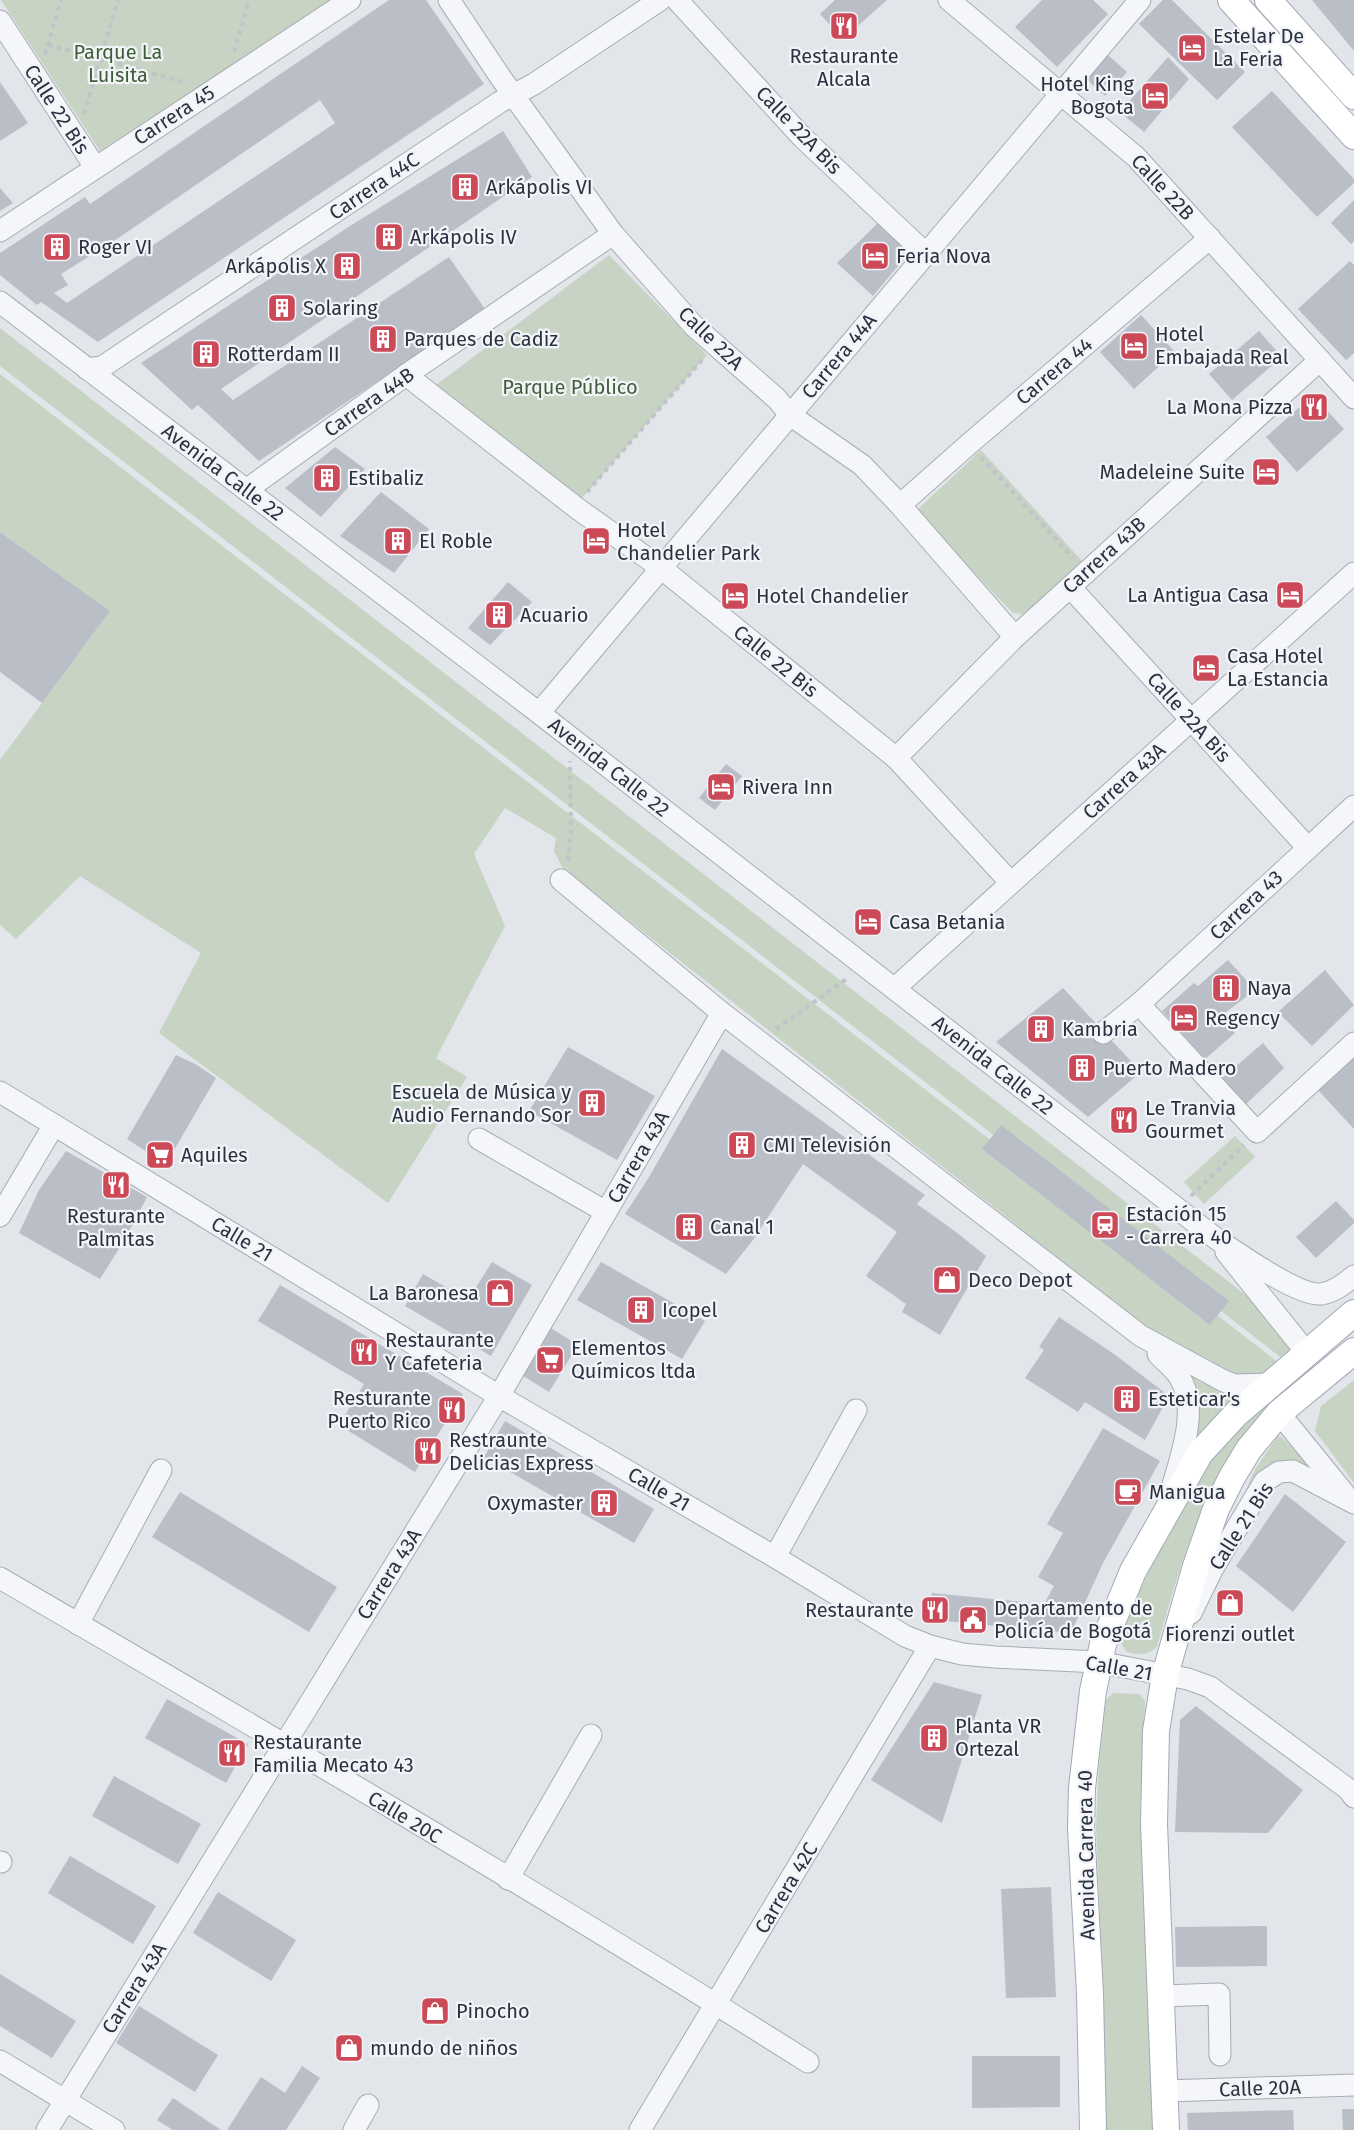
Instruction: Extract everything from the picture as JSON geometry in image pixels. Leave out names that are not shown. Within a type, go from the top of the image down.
[{"type":"main road","points":[[1231,0],[1354,136]]},
{"type":"main road","points":[[1268,0],[1354,96]]},
{"type":"main road","name":"Avenida Carrera 40","points":[[1093,2130],[1090,1993],[1081,1828],[1086,1746],[1098,1662],[1103,1644],[1123,1592],[1200,1453],[1237,1413],[1354,1313]]},
{"type":"main road","points":[[1166,2130],[1154,1824],[1156,1731],[1168,1664],[1196,1566],[1216,1509],[1232,1477],[1249,1449],[1279,1413],[1354,1351]]},
{"type":"street","name":"Carrera 45","points":[[0,231],[350,0]]},
{"type":"street","name":"Calle 22A","points":[[449,0],[501,78],[613,234],[694,326],[777,399],[790,415],[862,465],[1016,637]]},
{"type":"street","name":"Carrera 44C","points":[[87,369],[102,367],[155,343],[514,94],[534,84],[660,0]]},
{"type":"street","name":"Calle 22A Bis","points":[[677,0],[802,136],[926,254]]},
{"type":"street","name":"Calle 22B","points":[[949,0],[1136,157],[1354,399]]},
{"type":"street","name":"Carrera 44A","points":[[539,713],[1140,0]]},
{"type":"street","name":"Calle 22 Bis","points":[[0,21],[95,167]]},
{"type":"street","name":"Carrera 44B","points":[[246,490],[406,375],[613,234]]},
{"type":"street","name":"Carrera 44","points":[[900,505],[1210,238]]},
{"type":"street","name":"Avenida Calle 22","points":[[0,302],[895,988],[1008,1065],[1214,1238],[1282,1279],[1312,1293],[1327,1292],[1354,1276]]},
{"type":"street","name":"Carrera 43B","points":[[896,758],[1070,586],[1320,360]]},
{"type":"street","name":"Calle 22 Bis","points":[[406,375],[578,509],[661,568],[896,758],[1011,883]]},
{"type":"street","name":"Carrera 43A","points":[[895,988],[1354,573]]},
{"type":"street","name":"Calle 22A Bis","points":[[1070,586],[1308,848]]},
{"type":"street","name":"Carrera 43","points":[[1103,1032],[1139,1004],[1354,806]]},
{"type":"street","points":[[561,880],[722,1013],[1141,1336],[1178,1375],[1188,1397],[1189,1412],[1186,1430],[1165,1513]]},
{"type":"street","points":[[1139,1004],[1257,1132],[1354,1043]]},
{"type":"street","name":"Carrera 43A","points":[[47,2130],[499,1396],[722,1013]]},
{"type":"street","name":"Calle 21","points":[[0,1092],[499,1396],[775,1557],[905,1636],[930,1646],[962,1654],[1168,1664],[1188,1679],[1210,1687],[1351,1793]]},
{"type":"street","points":[[0,1216],[54,1125]]},
{"type":"street","points":[[479,1139],[606,1212]]},
{"type":"street","name":"Avenida Calle 22","points":[[1214,1238],[1307,1353]]},
{"type":"street","points":[[1141,1336],[1222,1380],[1234,1384],[1270,1384]]},
{"type":"street","points":[[775,1557],[856,1410]]},
{"type":"street","name":"Calle 21 Bis","points":[[1279,1413],[1352,1502]]},
{"type":"street","points":[[78,1624],[161,1470]]},
{"type":"street","name":"Calle 21 Bis","points":[[1168,1664],[1213,1568],[1265,1481],[1279,1472],[1293,1471],[1352,1502]]},
{"type":"street","name":"Calle 20C","points":[[0,1578],[284,1744],[717,2004],[808,2062]]},
{"type":"street","name":"Carrera 42C","points":[[640,2130],[930,1646]]},
{"type":"street","points":[[508,1879],[591,1735]]},
{"type":"street","points":[[1162,1996],[1219,1994],[1220,2055]]},
{"type":"street","points":[[0,2061],[114,2130]]},
{"type":"street","name":"Calle 20A","points":[[1166,2091],[1354,2085]]},
{"type":"street","points":[[354,2130],[368,2105]]},
{"type":"path","points":[[43,64],[61,0]]},
{"type":"path","points":[[82,123],[118,0]]},
{"type":"path","points":[[233,56],[249,0]]},
{"type":"path","points":[[48,45],[188,83]]},
{"type":"path","points":[[581,499],[707,355]]},
{"type":"path","points":[[969,444],[1085,572]]},
{"type":"path","points":[[561,880],[569,857],[571,833],[569,736]]},
{"type":"path","points":[[759,1042],[866,966]]},
{"type":"path","points":[[1177,1209],[1257,1132]]},
{"type":"green space","name":"Parque La Luisita","points":[[1,0],[333,0],[100,151]]},
{"type":"green space","name":"Parque Público","points":[[609,255],[707,355],[581,499],[436,385]]},
{"type":"green space","points":[[0,328],[1256,1303],[1289,1336],[1290,1353],[1283,1359],[0,366]]},
{"type":"green space","points":[[0,374],[1279,1363],[1261,1381],[1244,1382],[1158,1336],[563,869],[554,851],[556,838],[505,808],[474,854],[505,926],[436,1058],[467,1077],[388,1203],[159,1033],[201,953],[80,876],[16,939],[0,925],[0,760],[110,611],[0,532]]},
{"type":"green space","points":[[981,450],[1083,562],[1026,614],[1013,613],[915,512]]},
{"type":"green space","points":[[1235,1136],[1255,1157],[1204,1204],[1184,1182]]},
{"type":"green space","points":[[1184,1371],[1203,1381],[1244,1394],[1195,1442],[1198,1421],[1196,1398]]},
{"type":"green space","points":[[1354,1380],[1354,1483],[1315,1431],[1321,1406]]},
{"type":"green space","points":[[1277,1391],[1281,1394],[1234,1449],[1205,1501],[1186,1550],[1157,1647],[1143,1654],[1127,1652],[1120,1642],[1119,1635],[1164,1538],[1204,1468],[1229,1439]]},
{"type":"green space","points":[[1278,1436],[1282,1437],[1325,1483],[1286,1467],[1230,1527],[1255,1469]]},
{"type":"green space","points":[[1113,1693],[1140,1694],[1145,1701],[1140,1809],[1151,2020],[1153,2130],[1106,2130],[1104,2012],[1096,1826],[1099,1765],[1106,1700]]},
{"type":"building","points":[[389,0],[426,0],[484,84],[98,342],[41,302],[37,305],[0,275],[0,253],[85,197],[90,204]],"holes":[[[320,100],[335,123],[67,303],[54,293],[68,285],[61,274],[114,241]]]},
{"type":"building","name":"Restaurante Alcala","points":[[835,0],[887,0],[843,39],[820,14]]},
{"type":"building","points":[[1042,0],[1093,0],[1108,14],[1057,67],[1015,27]]},
{"type":"building","name":"Estelar De La Feria","points":[[1163,0],[1172,0],[1245,72],[1217,100],[1139,24]]},
{"type":"building","points":[[1312,0],[1354,0],[1354,51]]},
{"type":"building","points":[[1108,55],[1127,72],[1105,96],[1087,80]]},
{"type":"building","name":"Hotel King Bogota","points":[[1168,57],[1189,79],[1144,132],[1120,112]]},
{"type":"building","points":[[0,82],[28,123],[0,141]]},
{"type":"building","points":[[1272,91],[1354,179],[1354,183],[1317,217],[1232,127]]},
{"type":"building","points":[[503,131],[532,177],[221,389],[233,400],[449,257],[485,309],[259,461],[198,405],[192,410],[141,363],[350,226]]},
{"type":"building","points":[[0,188],[13,203],[0,211]]},
{"type":"building","points":[[1354,200],[1354,241],[1351,244],[1331,223]]},
{"type":"building","name":"Feria Nova","points":[[881,220],[912,249],[873,296],[837,263]]},
{"type":"building","points":[[1350,261],[1354,265],[1354,353],[1346,360],[1298,309]]},
{"type":"building","points":[[1141,315],[1175,352],[1134,389],[1100,352]]},
{"type":"building","points":[[1259,331],[1282,357],[1232,400],[1209,374]]},
{"type":"building","points":[[1313,395],[1344,429],[1297,472],[1266,437]]},
{"type":"building","name":"Estibaliz","points":[[335,447],[365,469],[321,517],[285,488]]},
{"type":"building","points":[[381,492],[429,529],[394,573],[340,536]]},
{"type":"building","points":[[0,532],[110,611],[42,703],[0,672]]},
{"type":"building","name":"Acuario","points":[[508,582],[532,602],[490,645],[468,628]]},
{"type":"building","name":"Rivera Inn","points":[[726,764],[742,776],[715,810],[699,798]]},
{"type":"building","points":[[1228,960],[1255,990],[1221,1016],[1235,1033],[1205,1059],[1162,1011],[1194,983],[1198,986]]},
{"type":"building","points":[[1325,970],[1354,1005],[1312,1046],[1278,1012]]},
{"type":"building","name":"Puerto Madero","points":[[1063,988],[1141,1072],[1088,1117],[996,1042]]},
{"type":"building","points":[[1263,1043],[1284,1068],[1243,1107],[1220,1080]]},
{"type":"building","name":"Escuela de Música y Audio Fernando Sor","points":[[568,1047],[655,1096],[617,1160],[529,1111]]},
{"type":"building","points":[[722,1049],[925,1195],[917,1204],[986,1256],[940,1335],[902,1312],[906,1304],[866,1276],[897,1232],[803,1164],[753,1240],[726,1274],[625,1214],[649,1177]]},
{"type":"building","points":[[176,1055],[216,1078],[167,1162],[127,1139]]},
{"type":"building","points":[[1354,1057],[1354,1129],[1318,1090]]},
{"type":"building","name":"Estación 15 - Carrera 40","points":[[1001,1125],[1229,1301],[1210,1325],[982,1149]]},
{"type":"building","points":[[66,1151],[147,1197],[100,1279],[19,1233],[39,1190]]},
{"type":"building","points":[[1336,1201],[1354,1220],[1354,1223],[1316,1258],[1296,1237]]},
{"type":"building","points":[[492,1262],[532,1285],[491,1356],[405,1306],[423,1274],[468,1300]]},
{"type":"building","name":"Icopel","points":[[601,1262],[705,1321],[682,1359],[577,1300]]},
{"type":"building","points":[[280,1285],[463,1394],[415,1472],[339,1425],[364,1384],[258,1321]]},
{"type":"building","points":[[1059,1317],[1114,1354],[1169,1396],[1145,1440],[1085,1402],[1078,1412],[1025,1378],[1044,1350],[1039,1347]]},
{"type":"building","points":[[549,1327],[578,1345],[549,1392],[520,1374]]},
{"type":"building","points":[[505,1421],[654,1509],[634,1543],[484,1457]]},
{"type":"building","points":[[1103,1428],[1160,1461],[1103,1563],[1071,1633],[923,1619],[932,1593],[1044,1604],[1054,1586],[1038,1577],[1063,1533],[1047,1524]]},
{"type":"building","points":[[180,1492],[337,1587],[309,1632],[152,1537]]},
{"type":"building","points":[[1285,1494],[1346,1542],[1293,1612],[1236,1566]]},
{"type":"building","name":"Planta VR Ortezal","points":[[934,1682],[982,1695],[942,1823],[871,1780]]},
{"type":"building","points":[[167,1699],[248,1744],[226,1783],[145,1738]]},
{"type":"building","points":[[1196,1706],[1303,1790],[1268,1833],[1175,1832],[1180,1720]]},
{"type":"building","points":[[114,1776],[201,1824],[178,1864],[92,1816]]},
{"type":"building","points":[[70,1856],[156,1906],[133,1944],[48,1893]]},
{"type":"building","points":[[1051,1887],[1056,1997],[1006,1998],[1001,1889]]},
{"type":"building","points":[[218,1892],[296,1940],[271,1981],[193,1933]]},
{"type":"building","points":[[1267,1926],[1267,1966],[1176,1967],[1175,1927]]},
{"type":"building","points":[[0,1974],[76,2021],[52,2058],[0,2026]]},
{"type":"building","points":[[139,2006],[218,2055],[195,2092],[116,2043]]},
{"type":"building","points":[[972,2056],[1060,2056],[1060,2107],[972,2108]]},
{"type":"building","points":[[302,2066],[320,2078],[286,2130],[227,2130],[261,2077],[285,2093]]},
{"type":"building","points":[[173,2098],[221,2130],[173,2130],[157,2120]]},
{"type":"building","points":[[1342,2109],[1354,2109],[1354,2130],[1343,2130]]},
{"type":"building","points":[[1293,2110],[1294,2130],[1188,2130],[1187,2113]]},
{"type":"place","name":"Restaurante Alcala","points":[[844,26]]},
{"type":"place","name":"Estelar De La Feria","points":[[1192,48]]},
{"type":"place","name":"Hotel King Bogota","points":[[1155,96]]},
{"type":"place","name":"Arkápolis VI","points":[[465,187]]},
{"type":"place","name":"Arkápolis IV","points":[[389,237]]},
{"type":"place","name":"Roger VI","points":[[57,247]]},
{"type":"place","name":"Feria Nova","points":[[875,256]]},
{"type":"place","name":"Arkápolis X","points":[[347,266]]},
{"type":"place","name":"Solaring","points":[[282,308]]},
{"type":"place","name":"Parques de Cadiz","points":[[383,339]]},
{"type":"place","name":"Hotel Embajada Real","points":[[1134,346]]},
{"type":"place","name":"Rotterdam II","points":[[206,354]]},
{"type":"place","name":"La Mona Pizza","points":[[1314,407]]},
{"type":"place","name":"Madeleine Suite","points":[[1266,472]]},
{"type":"place","name":"Estibaliz","points":[[327,478]]},
{"type":"place","name":"El Roble","points":[[398,541]]},
{"type":"place","name":"Hotel Chandelier Park","points":[[596,541]]},
{"type":"place","name":"La Antigua Casa","points":[[1290,595]]},
{"type":"place","name":"Hotel Chandelier","points":[[735,596]]},
{"type":"place","name":"Acuario","points":[[499,615]]},
{"type":"place","name":"Casa Hotel La Estancia","points":[[1206,668]]},
{"type":"place","name":"Rivera Inn","points":[[721,787]]},
{"type":"place","name":"Casa Betania","points":[[868,922]]},
{"type":"place","name":"Naya","points":[[1226,988]]},
{"type":"place","name":"Regency","points":[[1184,1018]]},
{"type":"place","name":"Kambria","points":[[1041,1029]]},
{"type":"place","name":"Puerto Madero","points":[[1082,1068]]},
{"type":"place","name":"Escuela de Música y Audio Fernando Sor","points":[[592,1103]]},
{"type":"place","name":"Le Tranvia Gourmet","points":[[1124,1120]]},
{"type":"place","name":"CMI Televisión","points":[[742,1145]]},
{"type":"place","name":"Aquiles","points":[[160,1155]]},
{"type":"place","name":"Resturante Palmitas","points":[[116,1185]]},
{"type":"place","name":"Estación 15 - Carrera 40","points":[[1105,1225]]},
{"type":"place","name":"Canal 1","points":[[689,1227]]},
{"type":"place","name":"Deco Depot","points":[[947,1280]]},
{"type":"place","name":"La Baronesa","points":[[500,1293]]},
{"type":"place","name":"Icopel","points":[[641,1310]]},
{"type":"place","name":"Restaurante Y Cafeteria","points":[[364,1352]]},
{"type":"place","name":"Elementos Químicos ltda","points":[[550,1360]]},
{"type":"place","name":"Esteticar's","points":[[1127,1399]]},
{"type":"place","name":"Resturante Puerto Rico","points":[[452,1410]]},
{"type":"place","name":"Restraunte Delicias Express","points":[[428,1451]]},
{"type":"place","name":"Manigua","points":[[1128,1492]]},
{"type":"place","name":"Oxymaster","points":[[604,1503]]},
{"type":"place","name":"Fiorenzi outlet","points":[[1230,1603]]},
{"type":"place","name":"Restaurante","points":[[935,1610]]},
{"type":"place","name":"Departamento de Policía de Bogotá","points":[[973,1620]]},
{"type":"place","name":"Planta VR Ortezal","points":[[934,1738]]},
{"type":"place","name":"Restaurante Familia Mecato 43","points":[[232,1753]]},
{"type":"place","name":"Pinocho","points":[[435,2011]]},
{"type":"place","name":"mundo de niños","points":[[349,2048]]}]
